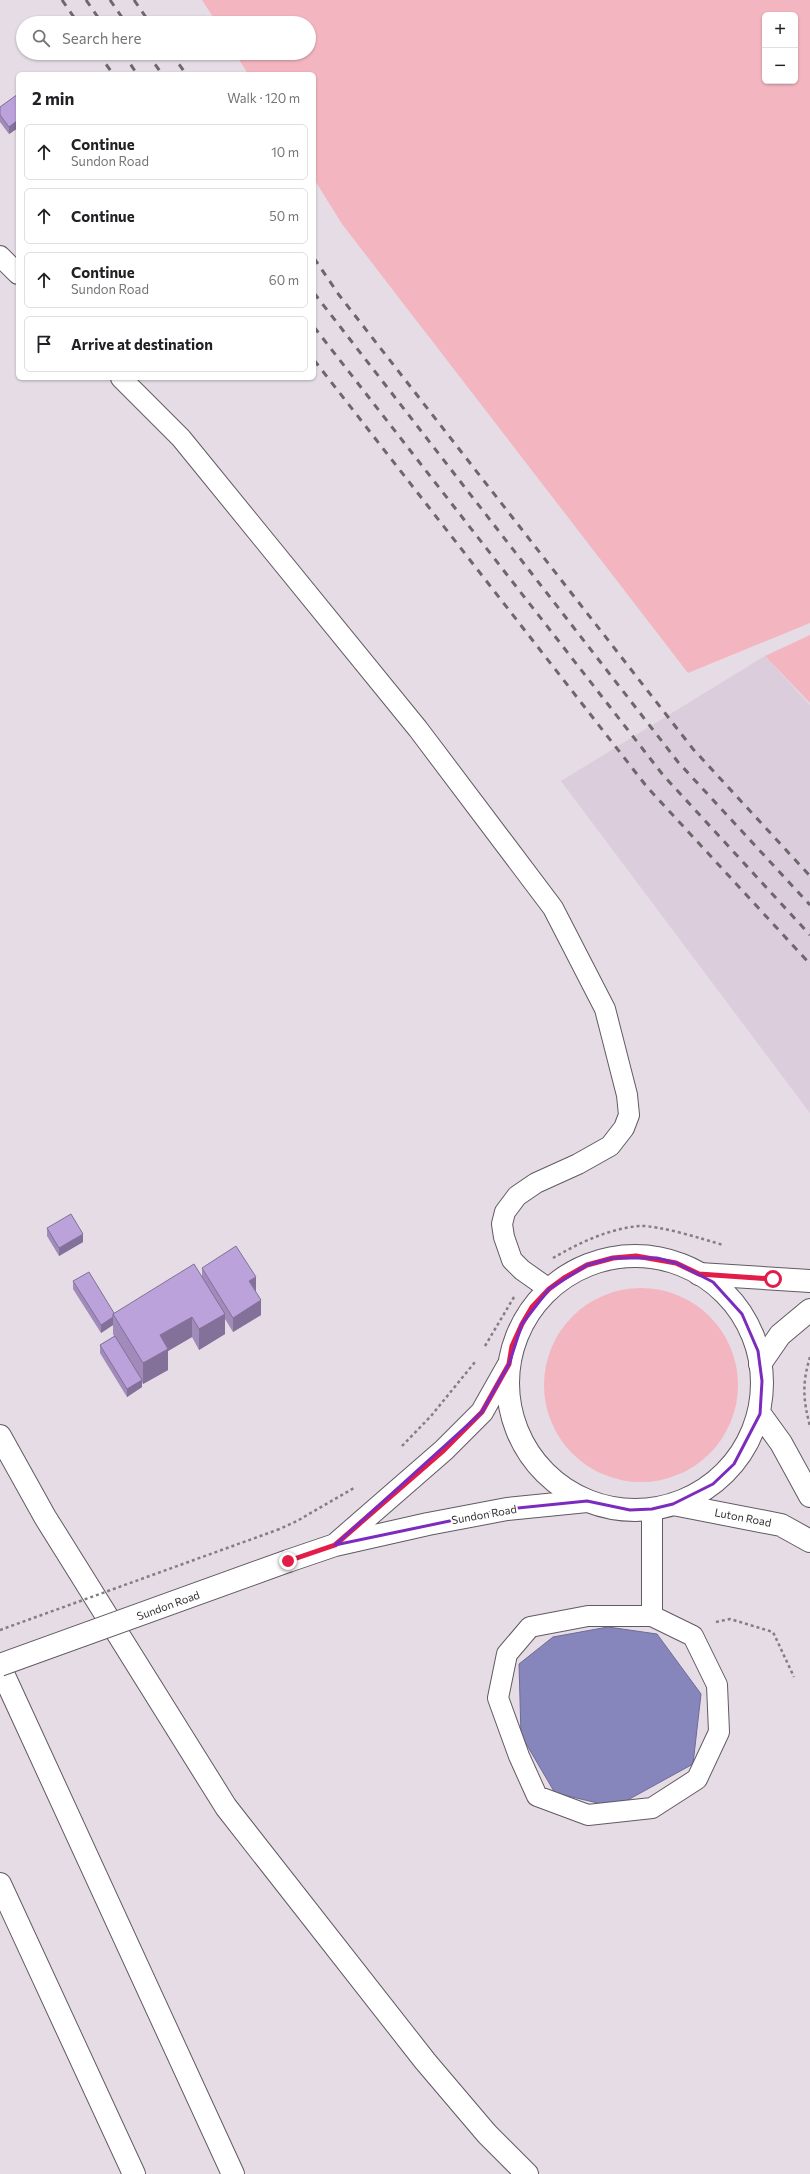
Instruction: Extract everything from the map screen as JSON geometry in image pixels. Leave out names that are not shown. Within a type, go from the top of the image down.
[{"type":"main road","points":[[636,1256],[657,1258],[676,1263],[713,1282],[730,1298],[742,1314],[753,1337],[760,1364],[762,1381],[760,1414],[748,1441],[734,1464],[713,1484],[699,1493],[673,1504],[652,1509],[630,1510],[602,1507],[586,1501],[562,1488],[549,1478],[531,1458],[522,1444],[513,1421],[509,1402],[509,1364],[512,1346],[522,1324],[532,1307],[549,1289],[564,1278],[587,1265],[613,1258],[636,1256]]},
{"type":"main road","points":[[699,1274],[810,1282]]},
{"type":"main road","points":[[760,1364],[780,1335],[810,1310]]},
{"type":"main road","name":"Sundon Road","points":[[335,1545],[444,1450],[482,1412],[509,1364]]},
{"type":"main road","points":[[760,1414],[781,1442],[810,1496]]},
{"type":"main road","points":[[0,1436],[45,1517],[226,1807],[425,2061],[487,2134],[527,2174]]},
{"type":"main road","name":"Sundon Road","points":[[0,1666],[335,1545],[507,1509],[586,1501]]},
{"type":"main road","name":"Luton Road","points":[[673,1504],[781,1525],[810,1541]]},
{"type":"main road","points":[[0,1666],[233,2174]]},
{"type":"main road","points":[[0,1884],[134,2174]]},
{"type":"lane","points":[[0,256],[16,272]]},
{"type":"lane","points":[[123,380],[181,438],[418,729],[553,908],[605,1009],[628,1095],[629,1115],[624,1128],[610,1146],[578,1164],[536,1183],[516,1196],[505,1212],[502,1224],[504,1237],[512,1260],[549,1289]]},
{"type":"lane","points":[[652,1509],[652,1616]]},
{"type":"lane","points":[[588,1616],[652,1616],[693,1636],[716,1685],[719,1732],[697,1779],[652,1808],[588,1815],[537,1796],[519,1756],[498,1698],[507,1654],[530,1628],[588,1616]]},
{"type":"path","points":[[482,1351],[528,1274],[571,1248],[601,1234],[640,1226],[676,1232],[728,1246]]},
{"type":"path","points":[[398,1450],[431,1416],[479,1357]]},
{"type":"path","points":[[810,1357],[804,1375],[804,1404],[810,1426]]},
{"type":"path","points":[[0,1630],[277,1530],[297,1521],[357,1487]]},
{"type":"path","points":[[678,1629],[730,1619],[773,1632],[794,1677]]},
{"type":"highlighted area","points":[[613,1258],[657,1258],[676,1263],[713,1282],[742,1314],[758,1351],[762,1381],[760,1414],[734,1464],[713,1484],[673,1504],[652,1509],[630,1510],[587,1501],[507,1509],[335,1545],[482,1412],[509,1364],[522,1324],[549,1289],[587,1265]]},
{"type":"shaded area","points":[[202,0],[810,0],[810,623],[688,673],[342,224],[316,182],[316,72],[247,72],[239,60],[316,60],[316,16],[212,16]]},
{"type":"shaded area","points":[[810,635],[810,703],[765,656]]},
{"type":"shaded area","points":[[765,656],[810,705],[810,1113],[561,781]]},
{"type":"shaded area","points":[[631,1288],[651,1288],[669,1292],[687,1299],[710,1316],[722,1331],[731,1348],[738,1375],[738,1395],[731,1422],[722,1439],[710,1454],[695,1466],[678,1475],[651,1482],[631,1482],[613,1478],[595,1471],[579,1460],[566,1447],[555,1431],[548,1413],[544,1395],[544,1375],[548,1357],[555,1339],[566,1323],[579,1310],[595,1299],[613,1292]]},
{"type":"water","points":[[608,1627],[657,1634],[701,1694],[693,1764],[615,1807],[555,1793],[521,1735],[519,1664],[553,1637]]},
{"type":"building","points":[[16,95],[16,122],[9,127],[0,115],[0,107]]},
{"type":"building","points":[[71,1214],[83,1234],[59,1248],[47,1228]]},
{"type":"building","points":[[236,1246],[256,1277],[249,1281],[261,1300],[233,1318],[202,1268]]},
{"type":"building","points":[[194,1264],[225,1314],[199,1329],[192,1317],[160,1335],[168,1349],[143,1363],[113,1314]]},
{"type":"building","points":[[89,1272],[114,1313],[113,1317],[101,1325],[73,1281]]},
{"type":"building","points":[[115,1336],[142,1380],[127,1389],[100,1345]]},
{"type":"railway","points":[[62,0],[73,16]]},
{"type":"railway","points":[[86,0],[97,16]]},
{"type":"railway","points":[[110,0],[121,16]]},
{"type":"railway","points":[[134,0],[145,16]]},
{"type":"railway","points":[[103,60],[112,72]]},
{"type":"railway","points":[[128,60],[136,72]]},
{"type":"railway","points":[[152,60],[161,72]]},
{"type":"railway","points":[[176,60],[185,72]]},
{"type":"railway","points":[[316,261],[339,295],[693,749],[810,876]]},
{"type":"railway","points":[[316,296],[678,762],[810,905]]},
{"type":"railway","points":[[316,330],[663,775],[810,935]]},
{"type":"railway","points":[[316,363],[647,787],[810,964]]},
{"type":"route","points":[[288,1561],[335,1545],[444,1450],[482,1412],[509,1364],[512,1346],[532,1307],[549,1289],[564,1278],[587,1265],[613,1258],[636,1256],[657,1258],[676,1263],[699,1274],[773,1279]]}]
